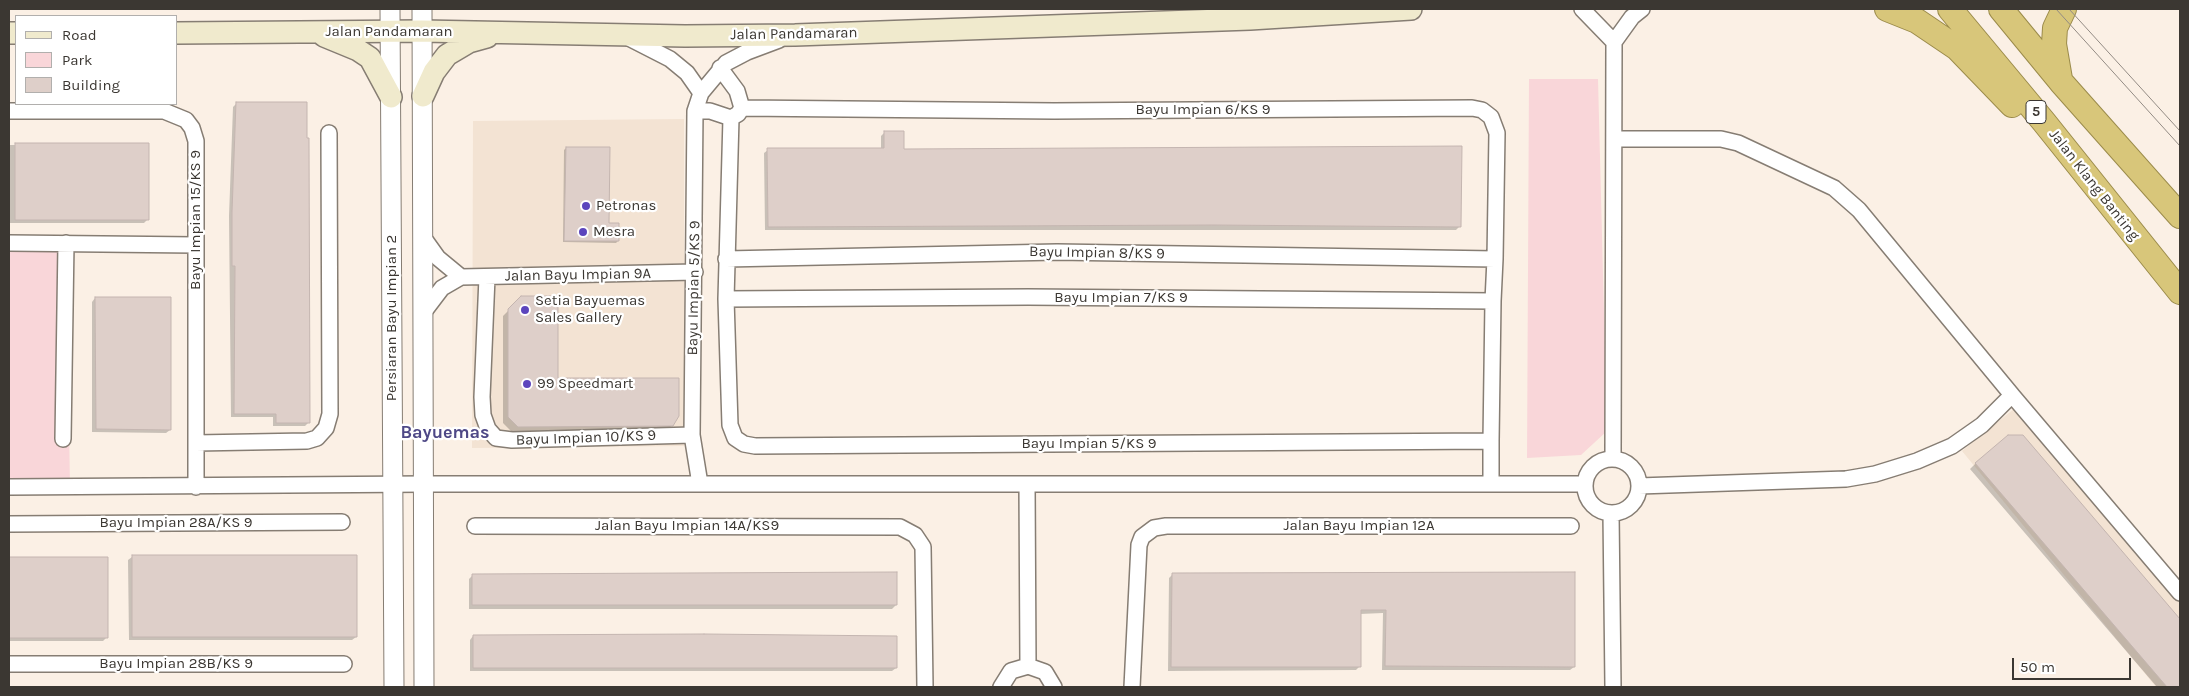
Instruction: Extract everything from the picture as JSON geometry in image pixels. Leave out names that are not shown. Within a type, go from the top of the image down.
[{"type":"highway","points":[[1888,9],[1917,21],[1957,48],[2118,217]]},
{"type":"highway","name":"Jalan Klang Banting","points":[[1950,9],[2044,122],[2118,217],[2180,292]]},
{"type":"highway","points":[[2001,9],[2060,82],[2180,216]]},
{"type":"highway","points":[[2060,82],[2054,44],[2055,28],[2064,9]]},
{"type":"main road","name":"Jalan Pandamaran","points":[[178,33],[422,31],[795,35],[1250,19],[1411,9]]},
{"type":"main road","points":[[311,32],[345,44],[370,58],[391,97]]},
{"type":"main road","points":[[423,96],[434,72],[447,55],[469,42],[507,32]]},
{"type":"street","name":"Persiaran Bayu Impian 2","points":[[390,9],[394,687]]},
{"type":"street","name":"Persiaran Bayu Impian 2","points":[[422,9],[424,687]]},
{"type":"street","points":[[1582,9],[1614,42]]},
{"type":"street","points":[[1613,459],[1614,42],[1632,17],[1642,9]]},
{"type":"street","points":[[619,34],[670,59],[687,73],[701,93]]},
{"type":"street","points":[[726,299],[726,259],[737,91],[720,68],[747,52],[795,35]]},
{"type":"street","name":"Bayu Impian 5/KS 9","points":[[700,484],[692,435],[695,111],[701,93],[720,68]]},
{"type":"street","name":"Bayu Impian 6/KS 9","points":[[695,111],[737,113],[1472,108],[1482,110],[1492,117],[1497,134],[1493,301]]},
{"type":"street","name":"Bayu Impian 15/KS 9","points":[[9,110],[164,110],[186,120],[192,128],[196,141],[196,487]]},
{"type":"street","points":[[196,443],[307,441],[317,438],[326,428],[330,414],[329,133]]},
{"type":"street","points":[[1615,139],[1721,140],[1738,144],[1834,188],[1859,210],[2012,395],[2180,593]]},
{"type":"street","points":[[423,237],[438,258],[461,277],[442,288],[423,313]]},
{"type":"street","points":[[9,243],[195,245]]},
{"type":"street","points":[[63,439],[66,243]]},
{"type":"street","name":"Bayu Impian 8/KS 9","points":[[726,259],[1057,252],[1495,259]]},
{"type":"street","name":"Jalan Bayu Impian 9A","points":[[461,277],[694,272]]},
{"type":"street","name":"Bayu Impian 10/KS 9","points":[[487,277],[482,397],[488,429],[496,438],[512,440],[692,435]]},
{"type":"street","name":"Bayu Impian 7/KS 9","points":[[726,299],[1028,297],[1493,301]]},
{"type":"street","name":"Bayu Impian 5/KS 9","points":[[726,299],[730,425],[735,438],[755,446],[1491,442]]},
{"type":"street","points":[[1491,484],[1493,301]]},
{"type":"street","points":[[1639,486],[1846,479],[1875,474],[1917,461],[1952,446],[1982,425],[2012,395]]},
{"type":"street","points":[[1613,459],[1621,461],[1634,470],[1639,486],[1638,495],[1628,508],[1611,513],[1603,512],[1589,501],[1585,484],[1591,469],[1597,464],[1613,459]]},
{"type":"street","points":[[9,487],[393,484],[1585,484]]},
{"type":"street","points":[[1027,484],[1028,666]]},
{"type":"street","points":[[1611,513],[1613,687]]},
{"type":"street","name":"Bayu Impian 28A/KS 9","points":[[9,524],[342,522]]},
{"type":"street","name":"Jalan Bayu Impian 14A/KS9","points":[[475,526],[900,527],[915,535],[923,547],[925,687]]},
{"type":"street","name":"Jalan Bayu Impian 12A","points":[[1132,687],[1139,546],[1142,537],[1154,528],[1166,526],[1571,526]]},
{"type":"street","name":"Bayu Impian 28B/KS 9","points":[[9,664],[344,664]]},
{"type":"street","points":[[1001,687],[1011,671],[1028,666],[1045,672],[1054,687]]},
{"type":"shaded area","points":[[684,119],[684,446],[472,448],[473,121]]},
{"type":"shaded area","points":[[2015,408],[2180,602],[2180,687],[2156,687],[1962,451]]},
{"type":"green space","points":[[1529,79],[1598,79],[1607,431],[1581,455],[1527,458]]},
{"type":"green space","points":[[9,243],[66,243],[70,487],[9,487]]},
{"type":"building","points":[[236,102],[307,102],[307,138],[309,138],[310,423],[276,423],[276,414],[234,414],[235,266],[232,266],[232,212]]},
{"type":"building","points":[[884,131],[904,131],[904,149],[1462,146],[1461,227],[1213,225],[768,227],[767,148],[884,148]]},
{"type":"building","points":[[15,143],[149,143],[149,220],[15,220]]},
{"type":"building","points":[[566,147],[610,147],[609,223],[619,223],[619,241],[564,241]]},
{"type":"building","points":[[521,296],[558,296],[558,378],[679,378],[679,416],[673,426],[518,427],[508,417],[508,309]]},
{"type":"building","points":[[95,297],[171,297],[171,430],[96,429]]},
{"type":"building","points":[[2008,435],[2023,435],[2180,619],[2180,687],[2167,687],[1975,463]]},
{"type":"building","points":[[132,555],[357,555],[357,637],[132,637]]},
{"type":"building","points":[[9,557],[108,557],[108,638],[9,638]]},
{"type":"building","points":[[897,572],[897,605],[472,605],[472,574]]},
{"type":"building","points":[[1575,572],[1575,667],[1385,666],[1386,610],[1361,610],[1361,667],[1171,667],[1172,573]]},
{"type":"building","points":[[704,634],[897,636],[897,668],[473,668],[473,635]]},
{"type":"tram line","points":[[2056,9],[2180,146]]},
{"type":"tram line","points":[[2069,9],[2180,131]]},
{"type":"place","name":"Petronas","points":[[586,206]]},
{"type":"place","name":"Mesra","points":[[583,232]]},
{"type":"place","name":"Setia Bayuemas Sales Gallery","points":[[525,310]]},
{"type":"place","name":"99 Speedmart","points":[[527,384]]},
{"type":"district","name":"Bayuemas","points":[[445,433]]}]
